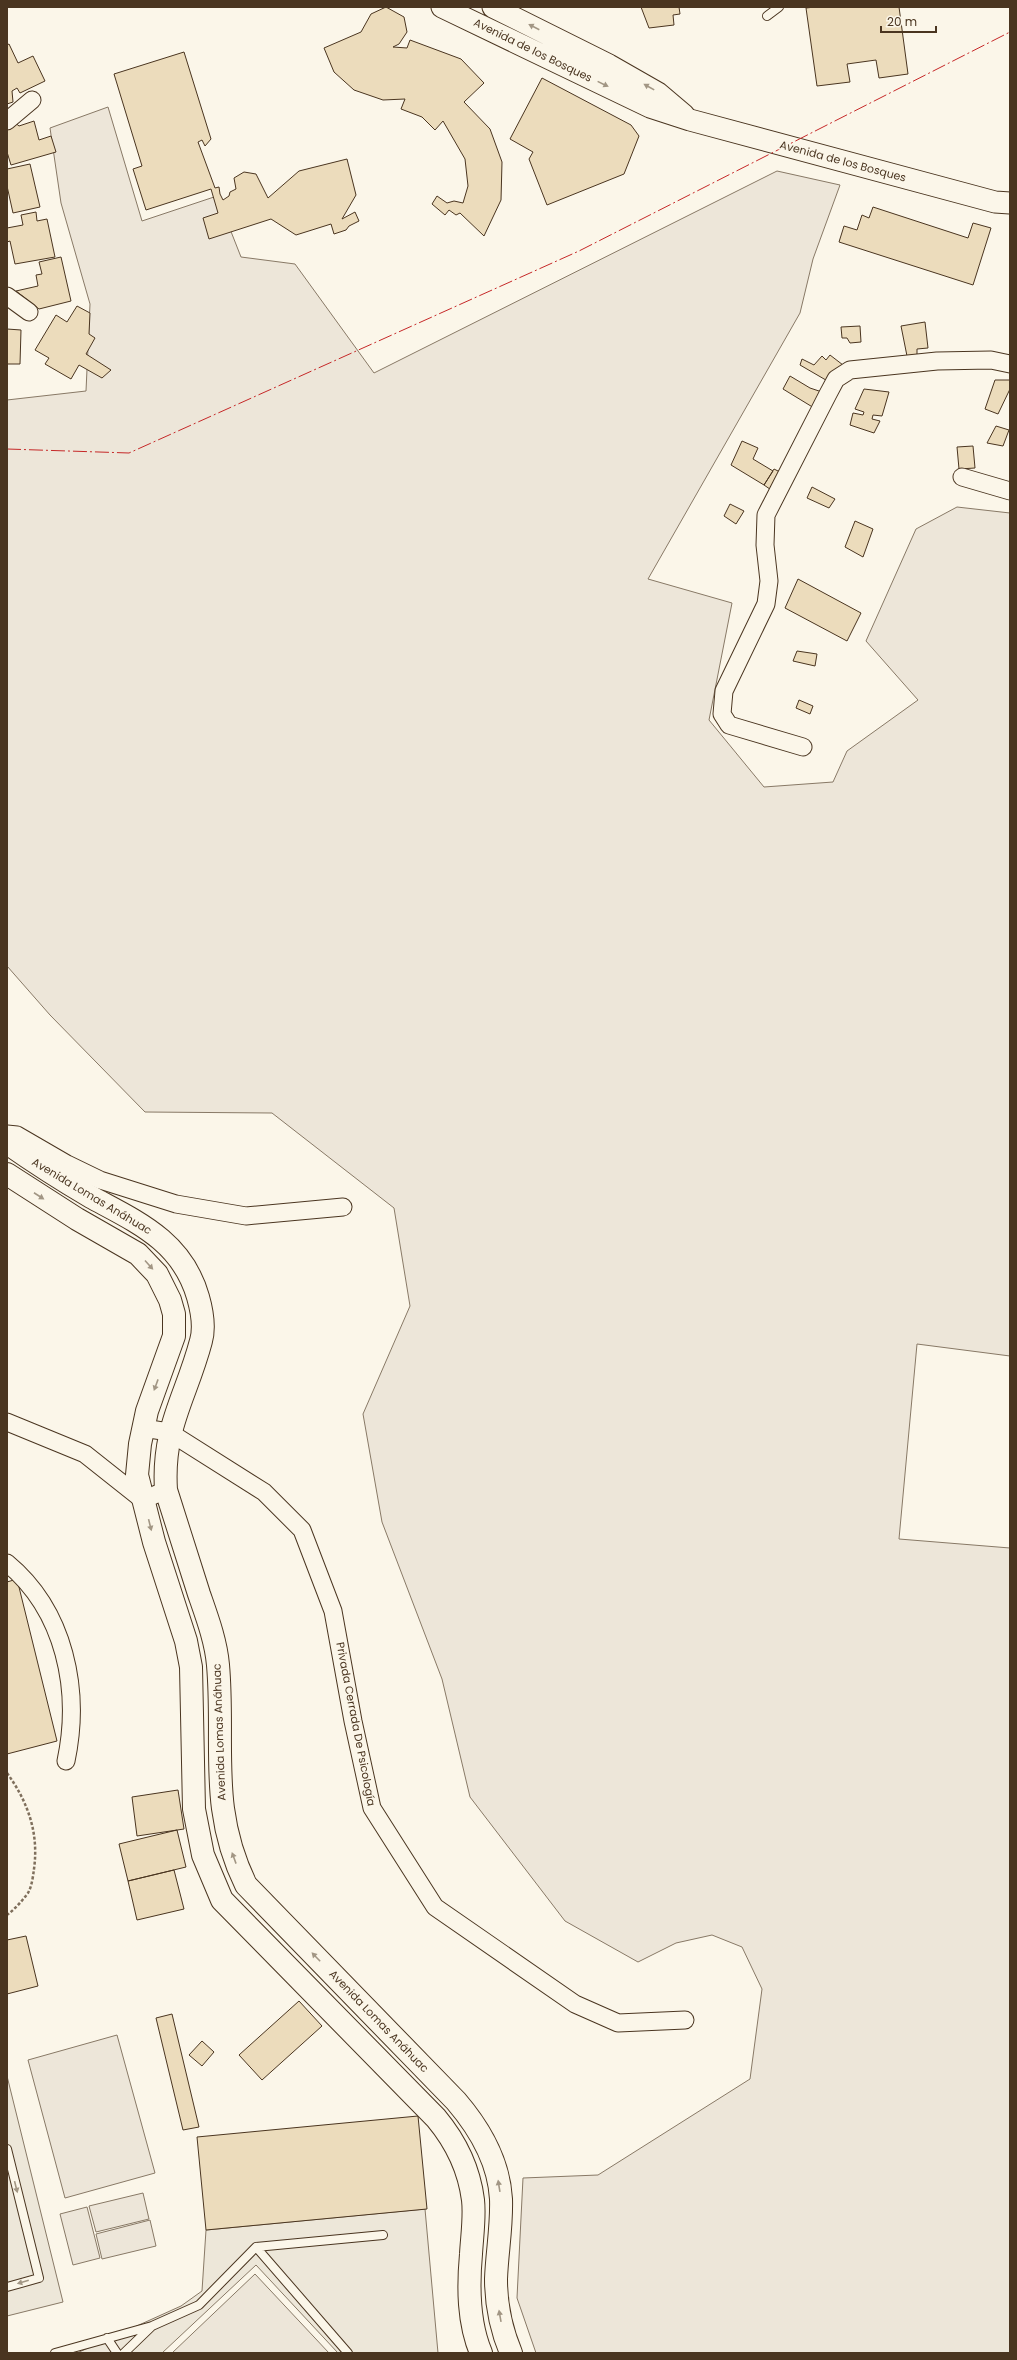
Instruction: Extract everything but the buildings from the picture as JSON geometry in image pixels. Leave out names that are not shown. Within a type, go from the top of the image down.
[{"type":"main road","name":"Avenida Lomas Anáhuac","points":[[7,1143],[61,1179],[152,1231],[168,1246],[189,1274],[201,1308],[203,1323],[201,1341],[169,1432],[166,1462],[166,1490],[212,1635],[218,1664],[221,1805],[224,1826],[237,1868],[246,1885],[456,2101],[478,2130],[487,2146],[498,2181],[501,2216],[496,2279],[497,2300],[500,2321],[511,2353]]},
{"type":"main road","points":[[7,1174],[77,1219],[138,1254],[152,1268],[164,1286],[174,1314],[174,1336],[143,1428],[137,1475],[154,1542],[186,1641],[191,1667],[194,1809],[202,1849],[212,1878],[222,1900],[436,2118],[455,2143],[467,2172],[473,2201],[469,2279],[470,2303],[474,2327],[481,2353]]},
{"type":"street","name":"Avenida de los Bosques","points":[[442,7],[482,16],[650,107],[690,120],[1005,206]]},
{"type":"street","name":"Avenida de los Bosques","points":[[493,7],[609,64],[658,93],[690,120]]},
{"type":"street","points":[[7,121],[32,100]]},
{"type":"street","points":[[7,296],[28,312]]},
{"type":"street","points":[[803,747],[729,725],[722,714],[724,691],[766,604],[768,581],[765,545],[766,515],[836,379],[850,370],[937,361],[991,360],[1010,364]]},
{"type":"street","points":[[962,477],[1010,491]]},
{"type":"street","points":[[7,1134],[17,1135],[67,1164],[100,1180],[176,1204],[246,1216],[343,1207]]},
{"type":"street","points":[[7,1422],[85,1454],[143,1500],[166,1490]]},
{"type":"street","points":[[143,1428],[169,1432]]},
{"type":"street","name":"Privada Cerrada De Psicología","points":[[169,1432],[264,1492],[302,1530],[334,1611],[353,1721],[372,1808],[434,1907],[575,2004],[618,2023],[684,2020]]},
{"type":"street","points":[[7,1563],[28,1584],[42,1604],[62,1647],[69,1669],[73,1715],[66,1761]]},
{"type":"lane","points":[[767,16],[779,7]]},
{"type":"lane","points":[[7,2149],[39,2278],[7,2287]]},
{"type":"lane","points":[[58,2353],[152,2326],[199,2306],[256,2247],[383,2235]]},
{"type":"lane","points":[[256,2247],[348,2353]]},
{"type":"lane","points":[[124,2353],[152,2326]]},
{"type":"lane","points":[[108,2338],[117,2353]]},
{"type":"path","points":[[7,1773],[24,1799],[32,1821],[36,1844],[33,1876],[29,1892],[7,1915]]},
{"type":"shaded area","points":[[108,107],[142,221],[217,196],[241,257],[295,264],[374,373],[777,171],[840,185],[813,259],[800,313],[648,579],[732,603],[709,720],[764,787],[833,782],[847,751],[918,700],[866,641],[916,529],[957,507],[1010,513],[1010,1356],[917,1344],[899,1539],[1010,1548],[1010,2353],[536,2353],[517,2298],[523,2178],[598,2175],[750,2079],[762,1989],[742,1947],[712,1935],[676,1943],[638,1962],[565,1921],[470,1797],[442,1679],[382,1522],[363,1414],[410,1306],[394,1208],[272,1113],[145,1112],[50,1015],[7,966],[7,400],[86,391],[90,304],[61,203],[50,128]]},
{"type":"shaded area","points":[[117,2035],[155,2173],[65,2198],[28,2060]]},
{"type":"shaded area","points":[[7,2076],[63,2302],[7,2316]]},
{"type":"shaded area","points":[[143,2193],[149,2219],[96,2232],[89,2206]]},
{"type":"shaded area","points":[[87,2207],[100,2258],[73,2265],[60,2214]]},
{"type":"shaded area","points":[[425,2209],[438,2353],[338,2353],[256,2265],[162,2353],[77,2353],[181,2306],[202,2291],[206,2230]]},
{"type":"shaded area","points":[[150,2220],[156,2246],[102,2259],[96,2234]]},
{"type":"shaded area","points":[[255,2274],[329,2353],[172,2353]]},
{"type":"power","points":[[7,449],[129,453],[579,251],[1010,32]]}]
